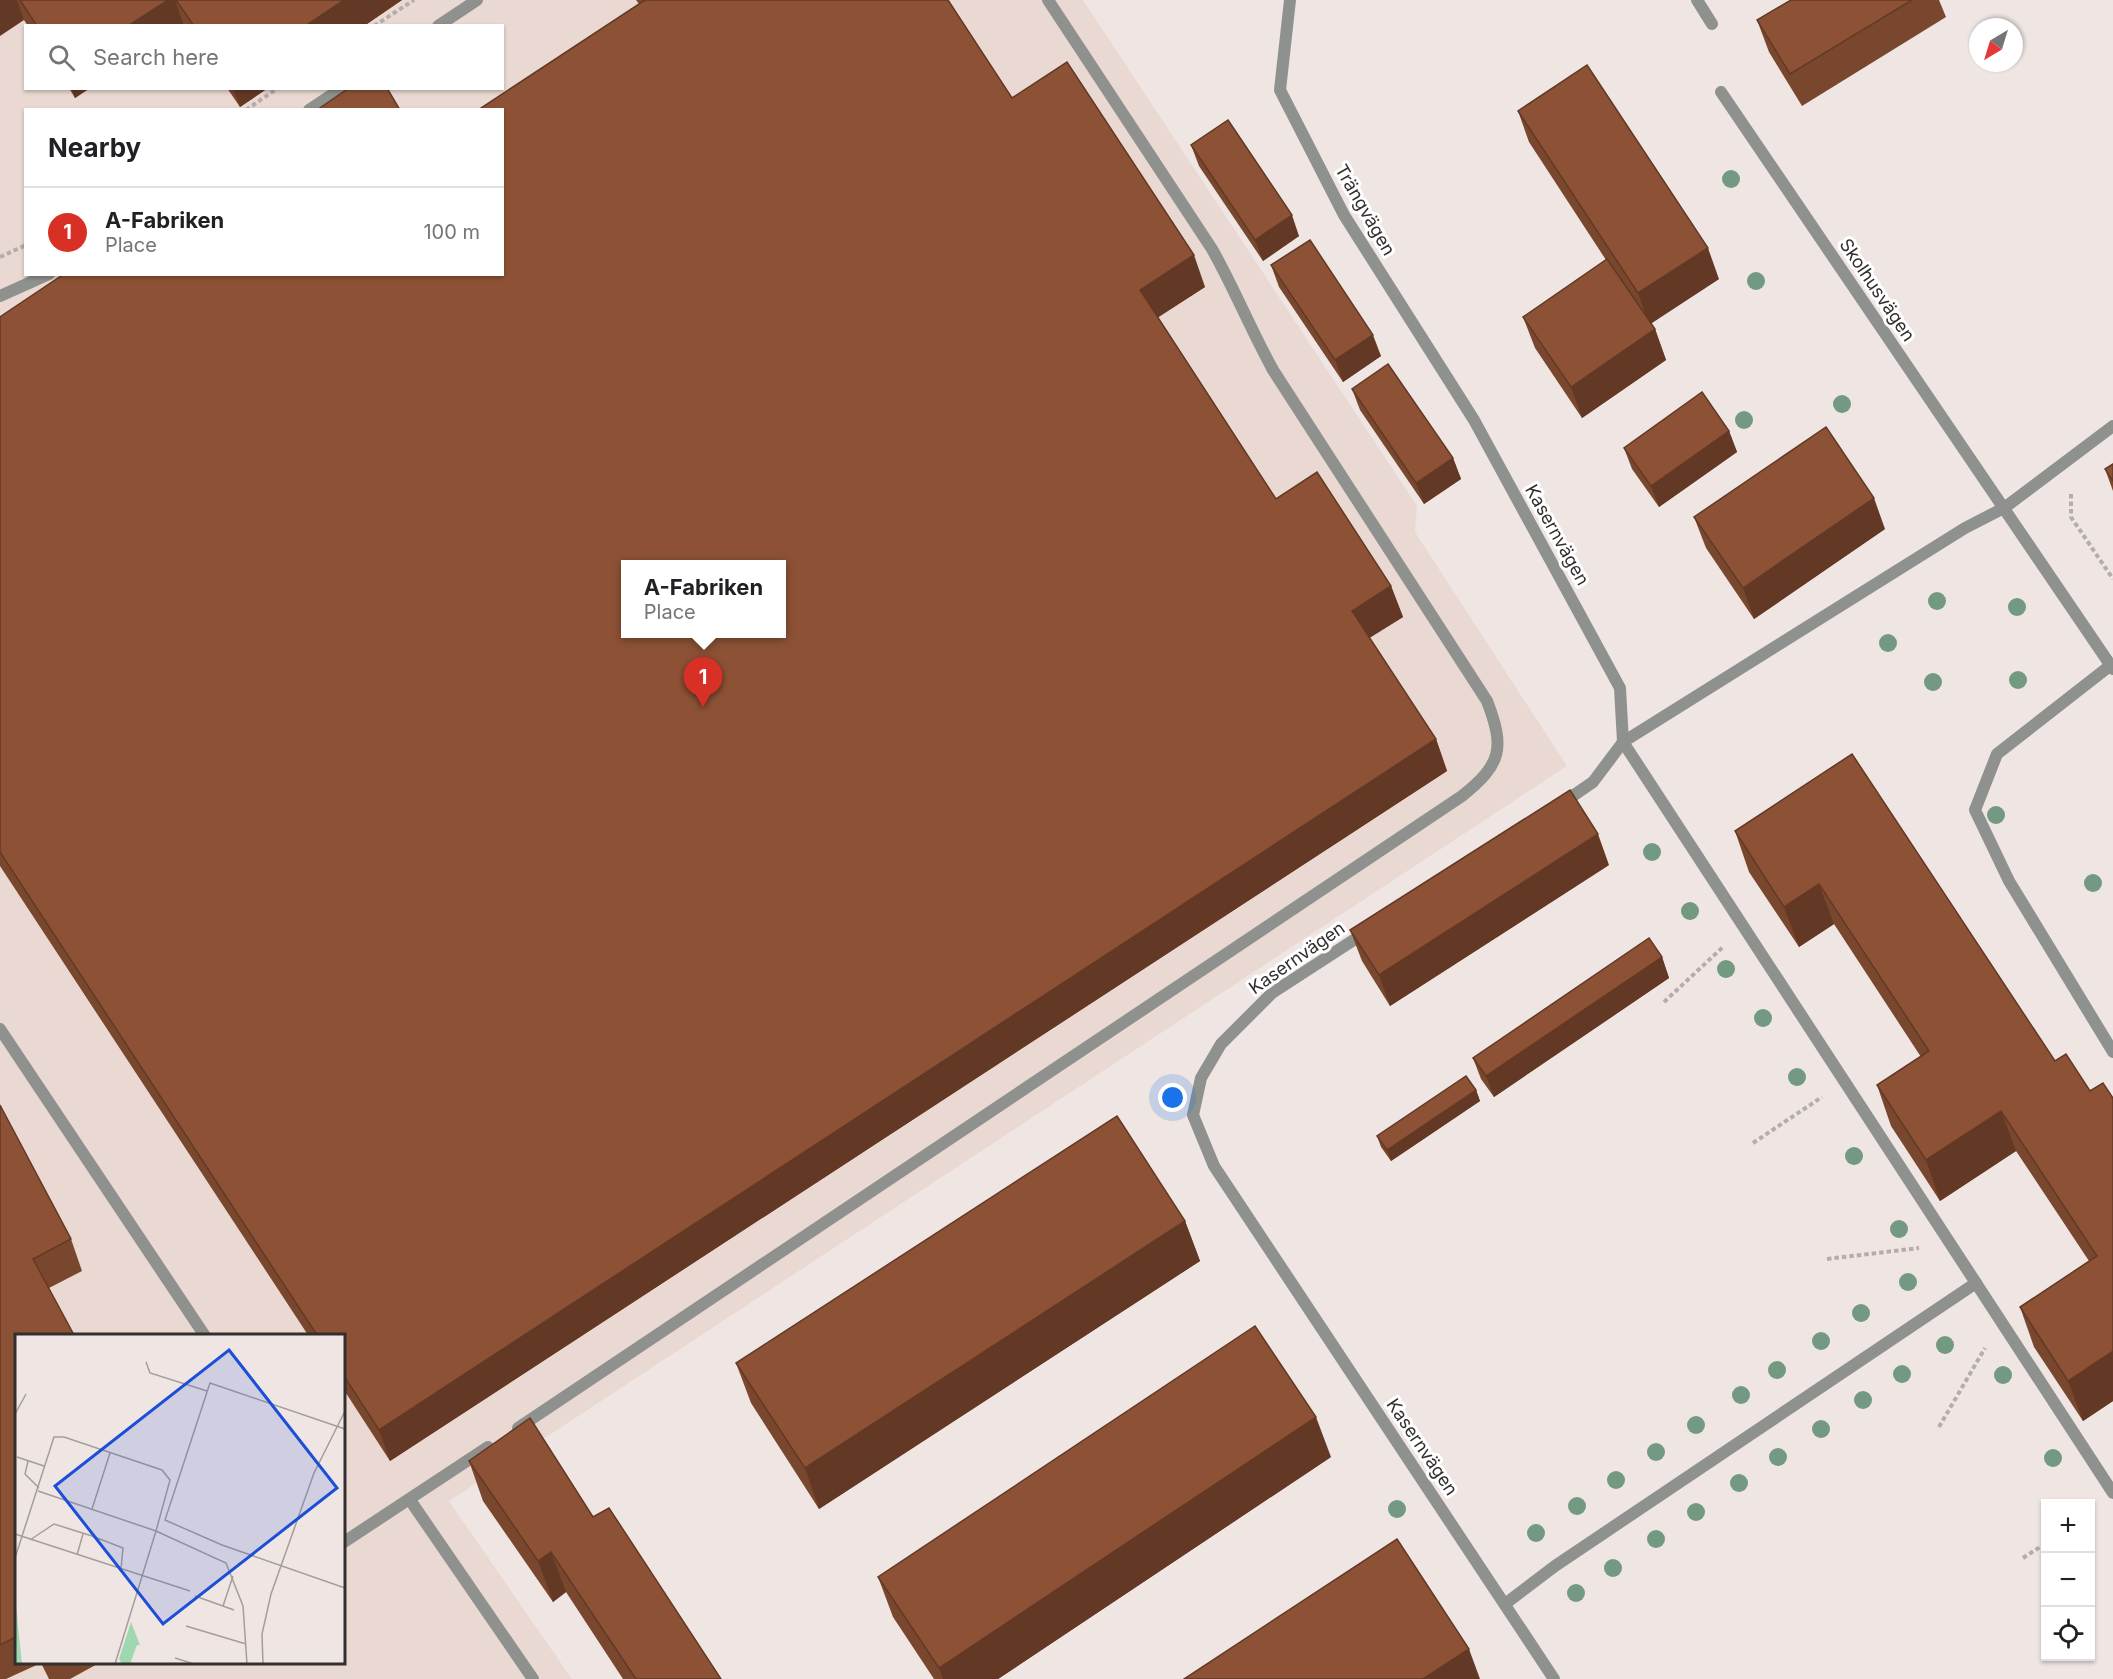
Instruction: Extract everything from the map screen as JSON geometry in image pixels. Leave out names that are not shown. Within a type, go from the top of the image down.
[{"type":"street","points":[[441,24],[477,0]]},
{"type":"street","points":[[345,1541],[1462,796],[1490,769],[1498,750],[1497,729],[1481,692],[1273,370],[1244,316],[1236,291],[1212,249],[1048,0]]},
{"type":"street","name":"Trängvägen","points":[[1290,0],[1280,90],[1344,215],[1473,420]]},
{"type":"street","points":[[1697,0],[1712,24]]},
{"type":"street","points":[[312,108],[339,90]]},
{"type":"street","name":"Skolhusvägen","points":[[1721,92],[2112,667]]},
{"type":"street","points":[[0,296],[45,276]]},
{"type":"street","name":"Kasernvägen","points":[[1473,420],[1620,688],[1623,742]]},
{"type":"street","points":[[1555,808],[1593,782],[1623,742],[1965,528],[2004,508],[2113,426]]},
{"type":"street","points":[[2112,667],[1997,754],[1975,810],[2009,881],[2113,1052]]},
{"type":"street","points":[[1623,742],[2113,1493]]},
{"type":"street","name":"Kasernvägen","points":[[1379,923],[1272,993],[1221,1044],[1201,1078],[1193,1114],[1214,1166],[1554,1679]]},
{"type":"street","points":[[0,1029],[204,1334]]},
{"type":"street","points":[[1505,1604],[1555,1566],[1976,1283]]},
{"type":"street","points":[[410,1500],[533,1679]]},
{"type":"path","points":[[378,24],[414,0]]},
{"type":"path","points":[[249,108],[275,90]]},
{"type":"path","points":[[0,257],[24,246]]},
{"type":"path","points":[[2071,489],[2071,517],[2113,579]]},
{"type":"path","points":[[1664,1002],[1744,928]]},
{"type":"path","points":[[1753,1143],[1845,1081]]},
{"type":"path","points":[[1827,1259],[1951,1245]]},
{"type":"path","points":[[1939,1427],[2001,1321]]},
{"type":"path","points":[[2023,1558],[2041,1546]]},
{"type":"shaded area","points":[[0,0],[1083,0],[1417,506],[1415,532],[1567,766],[449,1501],[572,1679],[0,1679]]},
{"type":"building","points":[[20,0],[168,0],[131,24],[36,24]]},
{"type":"building","points":[[176,0],[344,0],[308,24],[193,24]]},
{"type":"building","points":[[645,0],[948,0],[1012,98],[1067,62],[1194,255],[1140,290],[1276,499],[1317,472],[1391,586],[1352,611],[1436,739],[379,1430],[345,1378],[345,1334],[316,1334],[0,852],[0,317],[61,276],[504,276],[504,108],[481,108]]},
{"type":"building","points":[[1791,0],[1912,0],[1790,74],[1757,20]]},
{"type":"building","points":[[1587,65],[1708,248],[1638,293],[1518,111]]},
{"type":"building","points":[[346,90],[388,90],[399,108],[320,108]]},
{"type":"building","points":[[1228,120],[1292,215],[1255,240],[1191,145]]},
{"type":"building","points":[[1310,240],[1373,335],[1335,360],[1271,265]]},
{"type":"building","points":[[1607,259],[1655,329],[1571,387],[1523,317]]},
{"type":"building","points":[[1388,364],[1453,458],[1416,483],[1352,389]]},
{"type":"building","points":[[1702,392],[1729,431],[1651,486],[1624,448]]},
{"type":"building","points":[[1826,427],[1874,498],[1743,588],[1694,517]]},
{"type":"building","points":[[2113,464],[2113,481],[2105,469]]},
{"type":"building","points":[[1852,754],[2055,1061],[2066,1054],[2090,1091],[2103,1083],[2113,1098],[2113,1351],[2068,1381],[2020,1307],[2097,1256],[2001,1111],[1926,1160],[1877,1085],[1929,1051],[1819,884],[1784,907],[1735,831]]},
{"type":"building","points":[[1570,790],[1598,834],[1379,975],[1350,930]]},
{"type":"building","points":[[1649,938],[1662,957],[1486,1076],[1473,1058]]},
{"type":"building","points":[[1466,1076],[1476,1090],[1387,1150],[1377,1136]]},
{"type":"building","points":[[0,1105],[71,1239],[33,1259],[73,1334],[15,1334],[15,1638],[0,1645]]},
{"type":"building","points":[[1117,1116],[1185,1221],[805,1468],[736,1363]]},
{"type":"building","points":[[1255,1326],[1316,1417],[939,1668],[878,1577]]},
{"type":"building","points":[[530,1418],[593,1517],[609,1508],[721,1679],[636,1679],[551,1552],[538,1561],[469,1461]]},
{"type":"building","points":[[1397,1539],[1469,1649],[1423,1679],[1184,1679]]},
{"type":"place","name":"A-Fabriken","points":[[703,707]]}]
